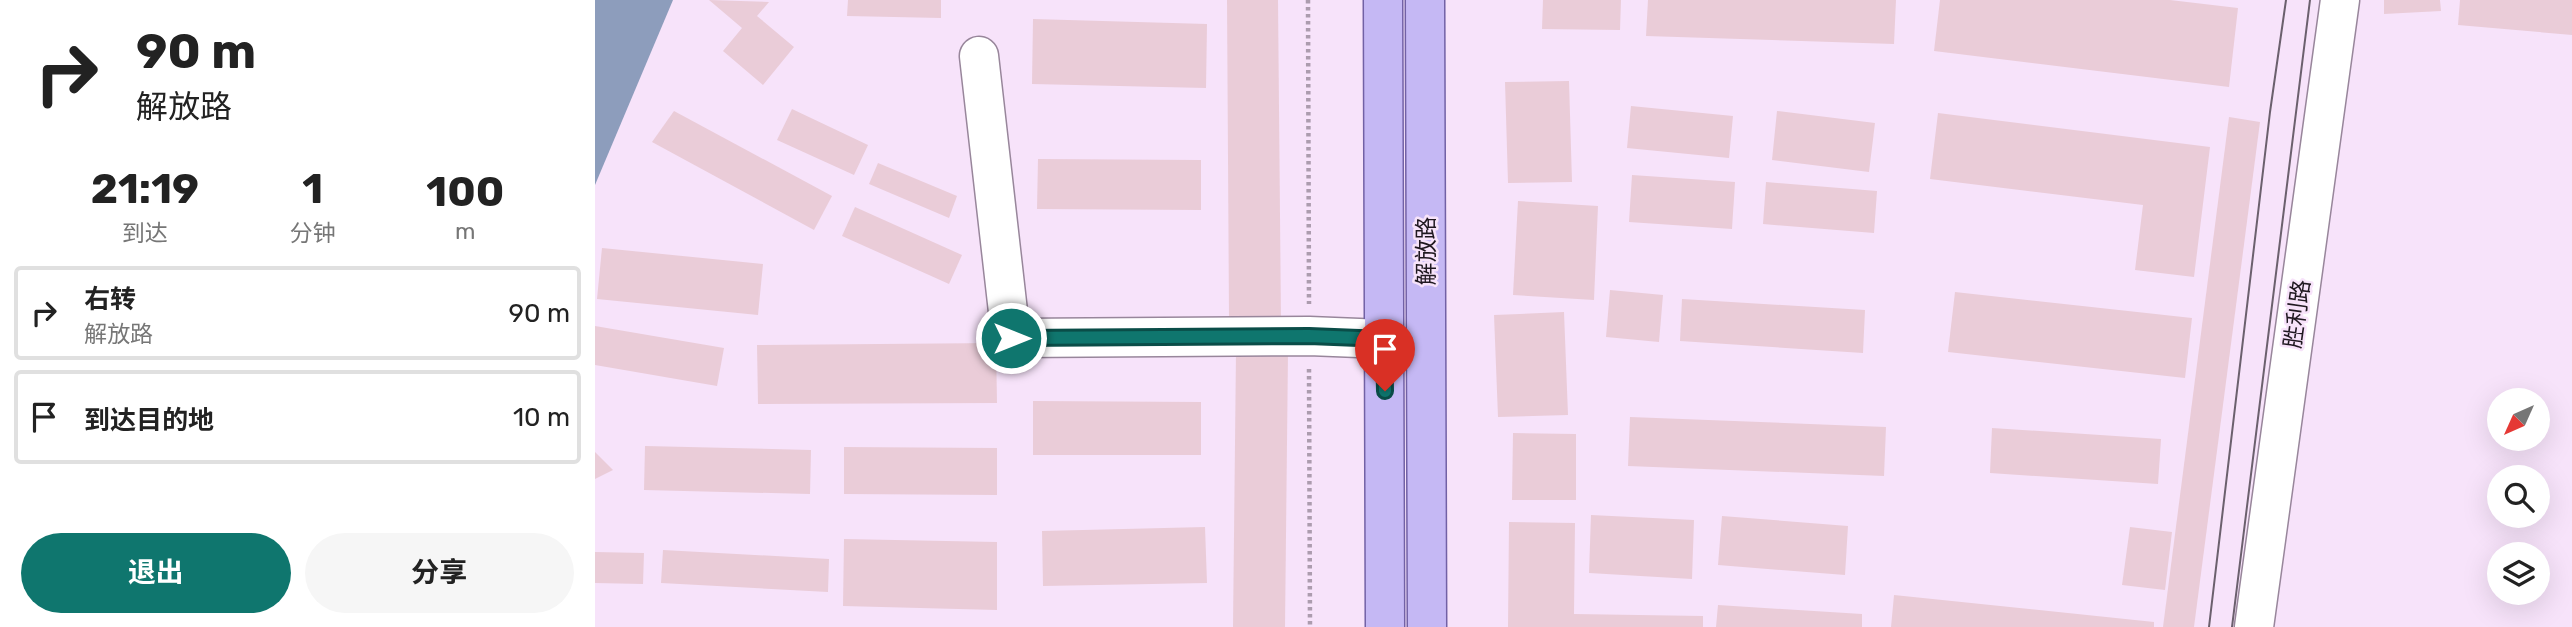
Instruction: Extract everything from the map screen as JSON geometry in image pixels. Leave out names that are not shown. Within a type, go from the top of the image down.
[{"type":"main road","name":"解放路","points":[[1383,0],[1385,627]]},
{"type":"main road","name":"解放路","points":[[1425,0],[1427,627]]},
{"type":"street","name":"胜利路","points":[[2254,627],[2340,0]]},
{"type":"street","points":[[979,56],[1011,338],[1309,336],[1384,339]]},
{"type":"water","points":[[595,0],[673,0],[595,185]]},
{"type":"building","points":[[709,0],[769,2],[757,16],[794,47],[763,85],[723,51],[742,28]]},
{"type":"building","points":[[848,0],[941,0],[941,18],[847,16]]},
{"type":"building","points":[[1227,0],[1278,0],[1281,322],[1229,318]]},
{"type":"building","points":[[1543,0],[1621,0],[1620,30],[1542,29]]},
{"type":"building","points":[[1648,0],[1896,0],[1894,44],[1646,36]]},
{"type":"building","points":[[1940,0],[2170,0],[2238,8],[2229,87],[1934,51]]},
{"type":"building","points":[[2384,0],[2440,0],[2441,11],[2384,14]]},
{"type":"building","points":[[2460,0],[2572,0],[2572,35],[2458,25]]},
{"type":"building","points":[[1033,19],[1207,24],[1206,88],[1032,84]]},
{"type":"building","points":[[1569,81],[1572,182],[1508,183],[1505,82]]},
{"type":"building","points":[[1631,106],[1733,116],[1729,158],[1627,148]]},
{"type":"building","points":[[792,109],[868,145],[854,175],[777,140]]},
{"type":"building","points":[[674,111],[832,196],[814,230],[652,142]]},
{"type":"building","points":[[1777,111],[1875,123],[1869,172],[1772,160]]},
{"type":"building","points":[[1938,113],[2210,147],[2194,277],[2135,270],[2143,205],[1930,179]]},
{"type":"building","points":[[2229,117],[2260,122],[2194,627],[2163,627]]},
{"type":"building","points":[[1038,159],[1201,160],[1201,210],[1037,209]]},
{"type":"building","points":[[878,163],[957,196],[949,218],[869,184]]},
{"type":"building","points":[[1632,175],[1735,182],[1732,229],[1629,222]]},
{"type":"building","points":[[1766,182],[1877,191],[1874,233],[1763,224]]},
{"type":"building","points":[[1518,201],[1598,206],[1594,300],[1513,295]]},
{"type":"building","points":[[855,207],[962,255],[949,284],[842,236]]},
{"type":"building","points":[[602,248],[763,264],[758,315],[597,299]]},
{"type":"building","points":[[1610,290],[1663,295],[1659,342],[1606,337]]},
{"type":"building","points":[[1955,292],[2192,318],[2185,378],[1948,352]]},
{"type":"building","points":[[1682,299],[1865,310],[1863,353],[1680,341]]},
{"type":"building","points":[[1564,312],[1568,415],[1498,417],[1494,315]]},
{"type":"building","points":[[595,326],[724,348],[717,386],[595,365]]},
{"type":"building","points":[[996,343],[997,403],[758,404],[757,345]]},
{"type":"building","points":[[1236,351],[1288,352],[1285,627],[1233,627]]},
{"type":"building","points":[[1033,401],[1201,402],[1201,455],[1033,455]]},
{"type":"building","points":[[1630,417],[1886,427],[1884,476],[1628,466]]},
{"type":"building","points":[[1992,428],[2161,439],[2158,484],[1990,473]]},
{"type":"building","points":[[1513,433],[1576,434],[1576,500],[1512,500]]},
{"type":"building","points":[[645,446],[811,450],[810,494],[644,490]]},
{"type":"building","points":[[844,447],[997,448],[997,495],[844,494]]},
{"type":"building","points":[[595,452],[613,470],[595,479]]},
{"type":"building","points":[[1591,515],[1694,520],[1692,579],[1589,573]]},
{"type":"building","points":[[1722,516],[1848,526],[1845,575],[1718,565]]},
{"type":"building","points":[[1509,522],[1575,523],[1574,614],[1703,616],[1703,627],[1508,627]]},
{"type":"building","points":[[1205,527],[1207,583],[1043,586],[1042,531]]},
{"type":"building","points":[[2130,527],[2172,532],[2165,590],[2122,585]]},
{"type":"building","points":[[844,539],[997,542],[997,610],[843,606]]},
{"type":"building","points":[[663,550],[829,559],[828,592],[661,583]]},
{"type":"building","points":[[595,552],[644,553],[643,584],[595,583]]},
{"type":"building","points":[[1894,595],[2154,622],[2154,627],[1891,627]]},
{"type":"building","points":[[1718,605],[1862,614],[1862,627],[1716,627]]},
{"type":"tram line","points":[[2209,627],[2270,112],[2286,0]]},
{"type":"tram line","points":[[2232,627],[2310,0]]},
{"type":"route","points":[[1011,338],[1309,336],[1384,339],[1385,391]]}]
